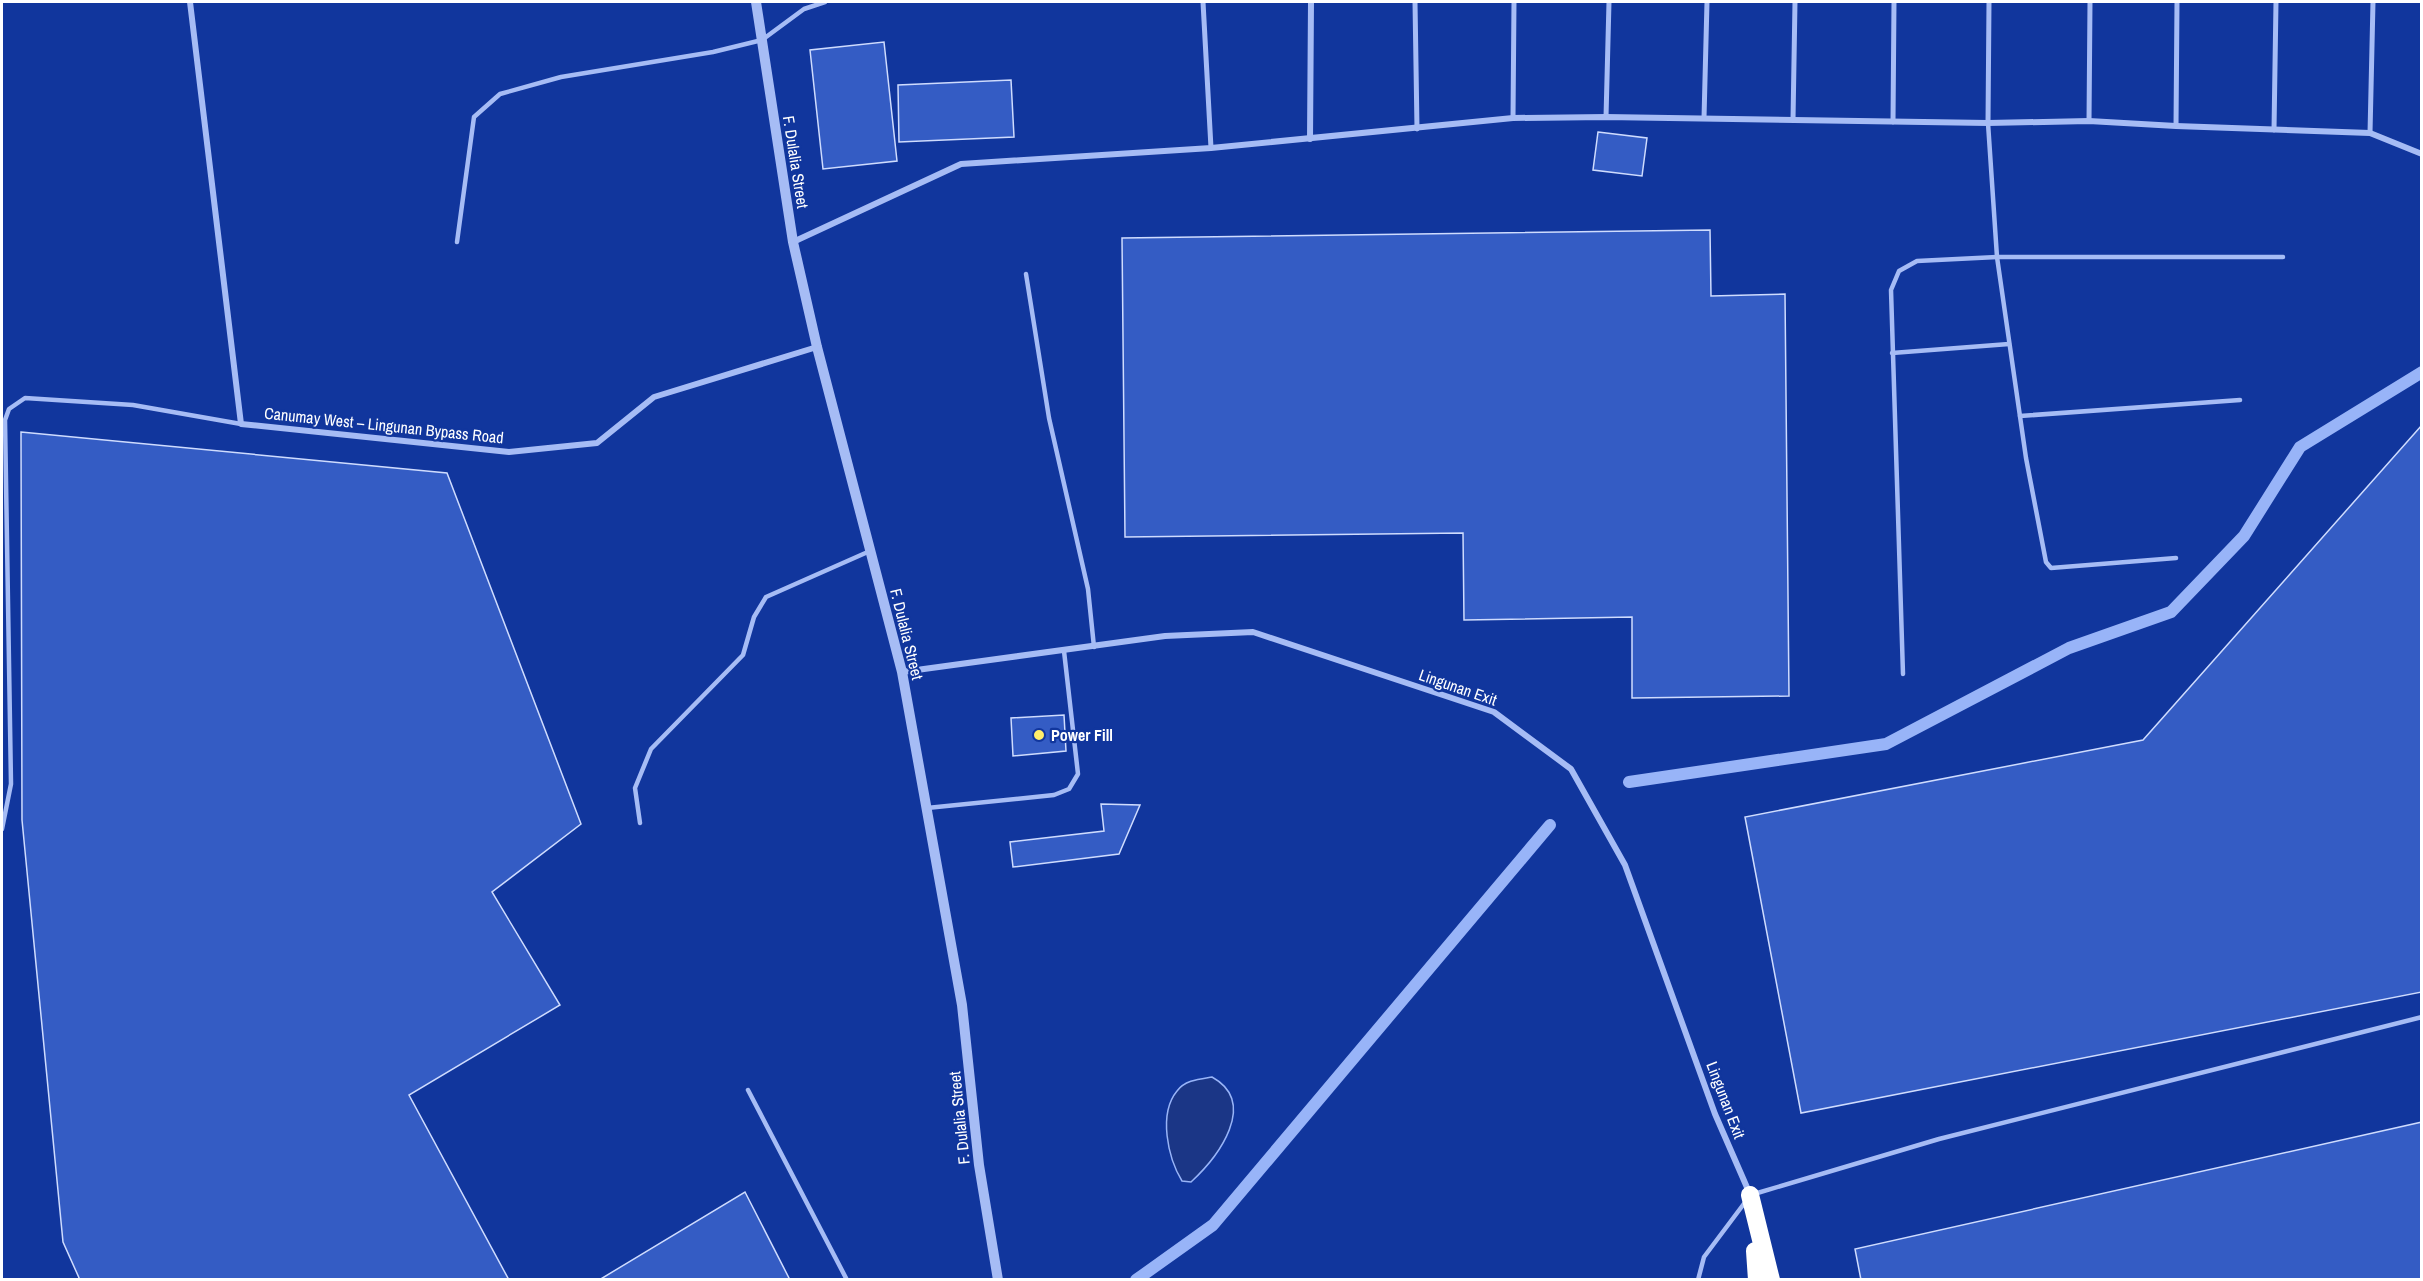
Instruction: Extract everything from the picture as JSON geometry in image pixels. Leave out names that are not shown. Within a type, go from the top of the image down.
[{"type":"highway","points":[[1750,1195],[1757,1280]]},
{"type":"highway","points":[[1750,1195],[1771,1280]]},
{"type":"street","name":"Canumay West – Lingunan Bypass Road","points":[[190,2],[241,424],[509,452],[597,443],[654,397],[817,347]]},
{"type":"street","name":"F. Dulalia Street","points":[[756,2],[793,242],[817,347],[902,672],[962,1005],[978,1165],[998,1280]]},
{"type":"street","points":[[1203,2],[1211,148]]},
{"type":"street","points":[[1310,139],[1311,2]]},
{"type":"street","points":[[1415,2],[1417,129]]},
{"type":"street","points":[[1513,118],[1514,2]]},
{"type":"street","points":[[1606,117],[1609,2]]},
{"type":"street","points":[[1704,118],[1707,2]]},
{"type":"street","points":[[1792,120],[1795,2]]},
{"type":"street","points":[[1893,122],[1894,2]]},
{"type":"street","points":[[1988,123],[1989,2]]},
{"type":"street","points":[[2089,121],[2090,2]]},
{"type":"street","points":[[2176,126],[2177,2]]},
{"type":"street","points":[[2274,130],[2276,2]]},
{"type":"street","points":[[2370,133],[2373,2]]},
{"type":"street","points":[[793,242],[961,164],[1211,148],[1513,118],[1704,118],[1988,123],[2089,121],[2370,133],[2421,154]]},
{"type":"street","name":"Lingunan Exit","points":[[902,672],[1165,636],[1253,632],[1494,712],[1571,769],[1625,864],[1715,1114],[1750,1195]]},
{"type":"lane","points":[[457,242],[474,117],[500,94],[561,76],[713,52],[762,40],[804,9],[825,2]]},
{"type":"lane","points":[[1988,123],[1997,257],[2020,416],[2044,556],[2051,568],[2176,558]]},
{"type":"lane","points":[[1903,674],[1891,290],[1899,271],[1917,261],[1997,257],[2283,257]]},
{"type":"lane","points":[[1026,274],[1049,418],[1088,590],[1094,647]]},
{"type":"lane","points":[[1892,353],[2009,344]]},
{"type":"lane","points":[[2,829],[11,784],[5,420],[9,410],[25,398],[35,398],[133,405],[241,424]]},
{"type":"lane","points":[[2020,416],[2240,400]]},
{"type":"lane","points":[[640,823],[635,788],[651,749],[743,655],[754,617],[766,597],[870,552]]},
{"type":"lane","points":[[927,808],[1054,795],[1069,789],[1078,774],[1064,651]]},
{"type":"lane","points":[[1698,1280],[1704,1257],[1750,1195],[1939,1139],[2421,1017]]},
{"type":"lane","points":[[748,1090],[847,1280]]},
{"type":"water","points":[[1212,1077],[1226,1088],[1232,1101],[1233,1115],[1229,1130],[1222,1145],[1202,1171],[1191,1182],[1182,1181],[1169,1148],[1167,1136],[1171,1101],[1184,1084]]},
{"type":"building","points":[[884,42],[897,161],[823,169],[810,50]]},
{"type":"building","points":[[1011,80],[1014,137],[899,142],[898,85]]},
{"type":"building","points":[[1598,132],[1647,138],[1642,176],[1593,170]]},
{"type":"building","points":[[1710,230],[1711,296],[1785,294],[1789,696],[1632,698],[1632,617],[1464,620],[1463,533],[1125,537],[1122,238]]},
{"type":"building","points":[[2422,425],[2422,992],[1801,1113],[1745,817],[2143,740]]},
{"type":"building","points":[[21,432],[447,473],[581,824],[492,892],[560,1005],[409,1095],[509,1280],[80,1280],[63,1242],[22,820]]},
{"type":"building","name":"Power Fill","points":[[1064,715],[1066,751],[1013,756],[1011,718]]},
{"type":"building","points":[[1101,804],[1140,805],[1119,854],[1013,867],[1010,842],[1104,831]]},
{"type":"building","points":[[2422,1122],[2422,1280],[1861,1280],[1855,1249]]},
{"type":"building","points":[[745,1192],[790,1280],[599,1280]]},
{"type":"waterway","points":[[1629,782],[1886,744],[2069,648],[2171,612],[2244,536],[2300,447],[2422,372]]},
{"type":"waterway","points":[[1136,1280],[1213,1225],[1550,825]]},
{"type":"place","name":"Power Fill","points":[[1039,735]]}]
